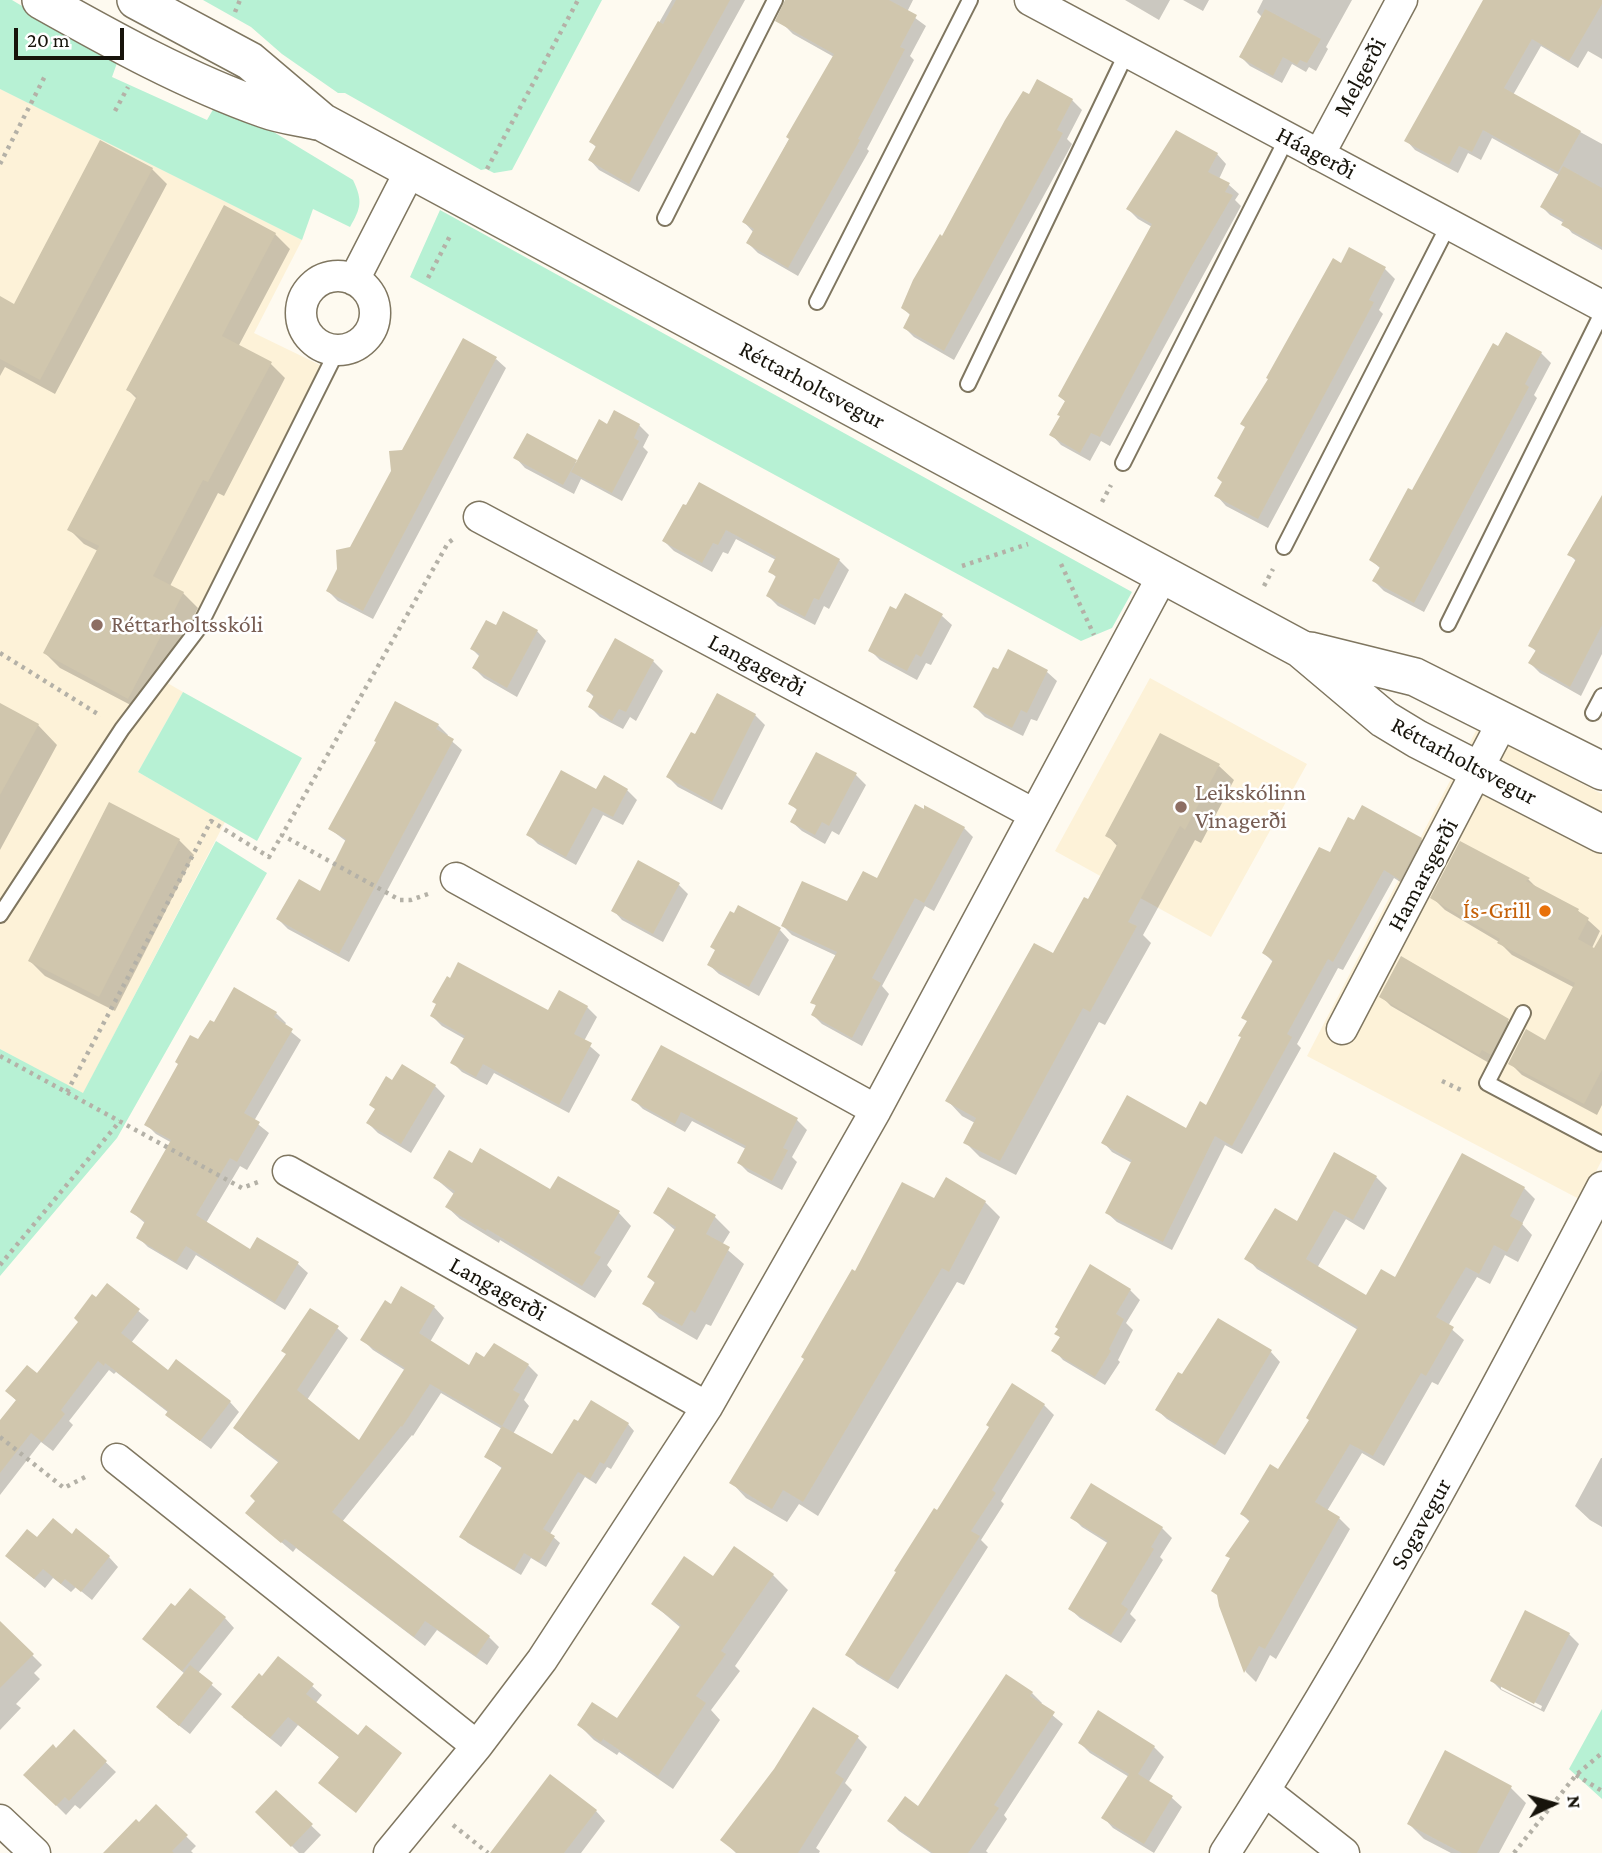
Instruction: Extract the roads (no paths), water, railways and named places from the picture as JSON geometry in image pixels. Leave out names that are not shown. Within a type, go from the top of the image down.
[{"type":"street","name":"Réttarholtsvegur","points":[[41,0],[145,58],[202,84],[267,110],[322,122]]},
{"type":"street","name":"Réttarholtsvegur","points":[[136,0],[250,61],[322,122],[1301,649],[1384,719],[1417,739],[1602,834]]},
{"type":"street","name":"Háagerði","points":[[1030,0],[1602,306]]},
{"type":"street","name":"Melgerði","points":[[1319,155],[1402,0]]},
{"type":"street","points":[[354,280],[411,169]]},
{"type":"street","points":[[343,276],[354,280],[371,298],[375,310],[374,322],[369,334],[360,343],[337,351],[326,349],[315,343],[307,334],[300,311],[303,299],[319,281],[343,276]]},
{"type":"street","name":"Langagerði","points":[[479,517],[1034,814]]},
{"type":"street","points":[[388,1853],[477,1746],[542,1660],[707,1407],[876,1110],[1163,575]]},
{"type":"street","name":"Réttarholtsvegur","points":[[1301,649],[1415,677],[1602,772]]},
{"type":"street","name":"Hamarsgerði","points":[[1342,1029],[1503,721]]},
{"type":"street","points":[[456,878],[876,1110]]},
{"type":"street","name":"Langagerði","points":[[288,1171],[707,1407]]},
{"type":"street","name":"Sogavegur","points":[[1225,1853],[1265,1791],[1427,1515],[1602,1187]]},
{"type":"street","points":[[117,1459],[477,1746]]},
{"type":"street","points":[[1265,1791],[1344,1853]]},
{"type":"street","points":[[0,1820],[35,1853]]},
{"type":"lane","points":[[665,218],[775,0]]},
{"type":"lane","points":[[817,302],[970,0]]},
{"type":"lane","points":[[968,384],[1127,52]]},
{"type":"lane","points":[[1123,463],[1287,138]]},
{"type":"lane","points":[[1284,547],[1449,224]]},
{"type":"lane","points":[[1448,624],[1602,313]]},
{"type":"lane","points":[[0,915],[122,730],[198,629],[337,351]]},
{"type":"lane","points":[[1593,713],[1602,696]]},
{"type":"lane","points":[[1523,1013],[1487,1083],[1602,1144]]},
{"type":"place","name":"Réttarholtsskóli","points":[[97,625]]},
{"type":"place","name":"Leikskólinn Vinagerði","points":[[1181,807]]},
{"type":"place","name":"Ís-Grill","points":[[1545,911]]}]
